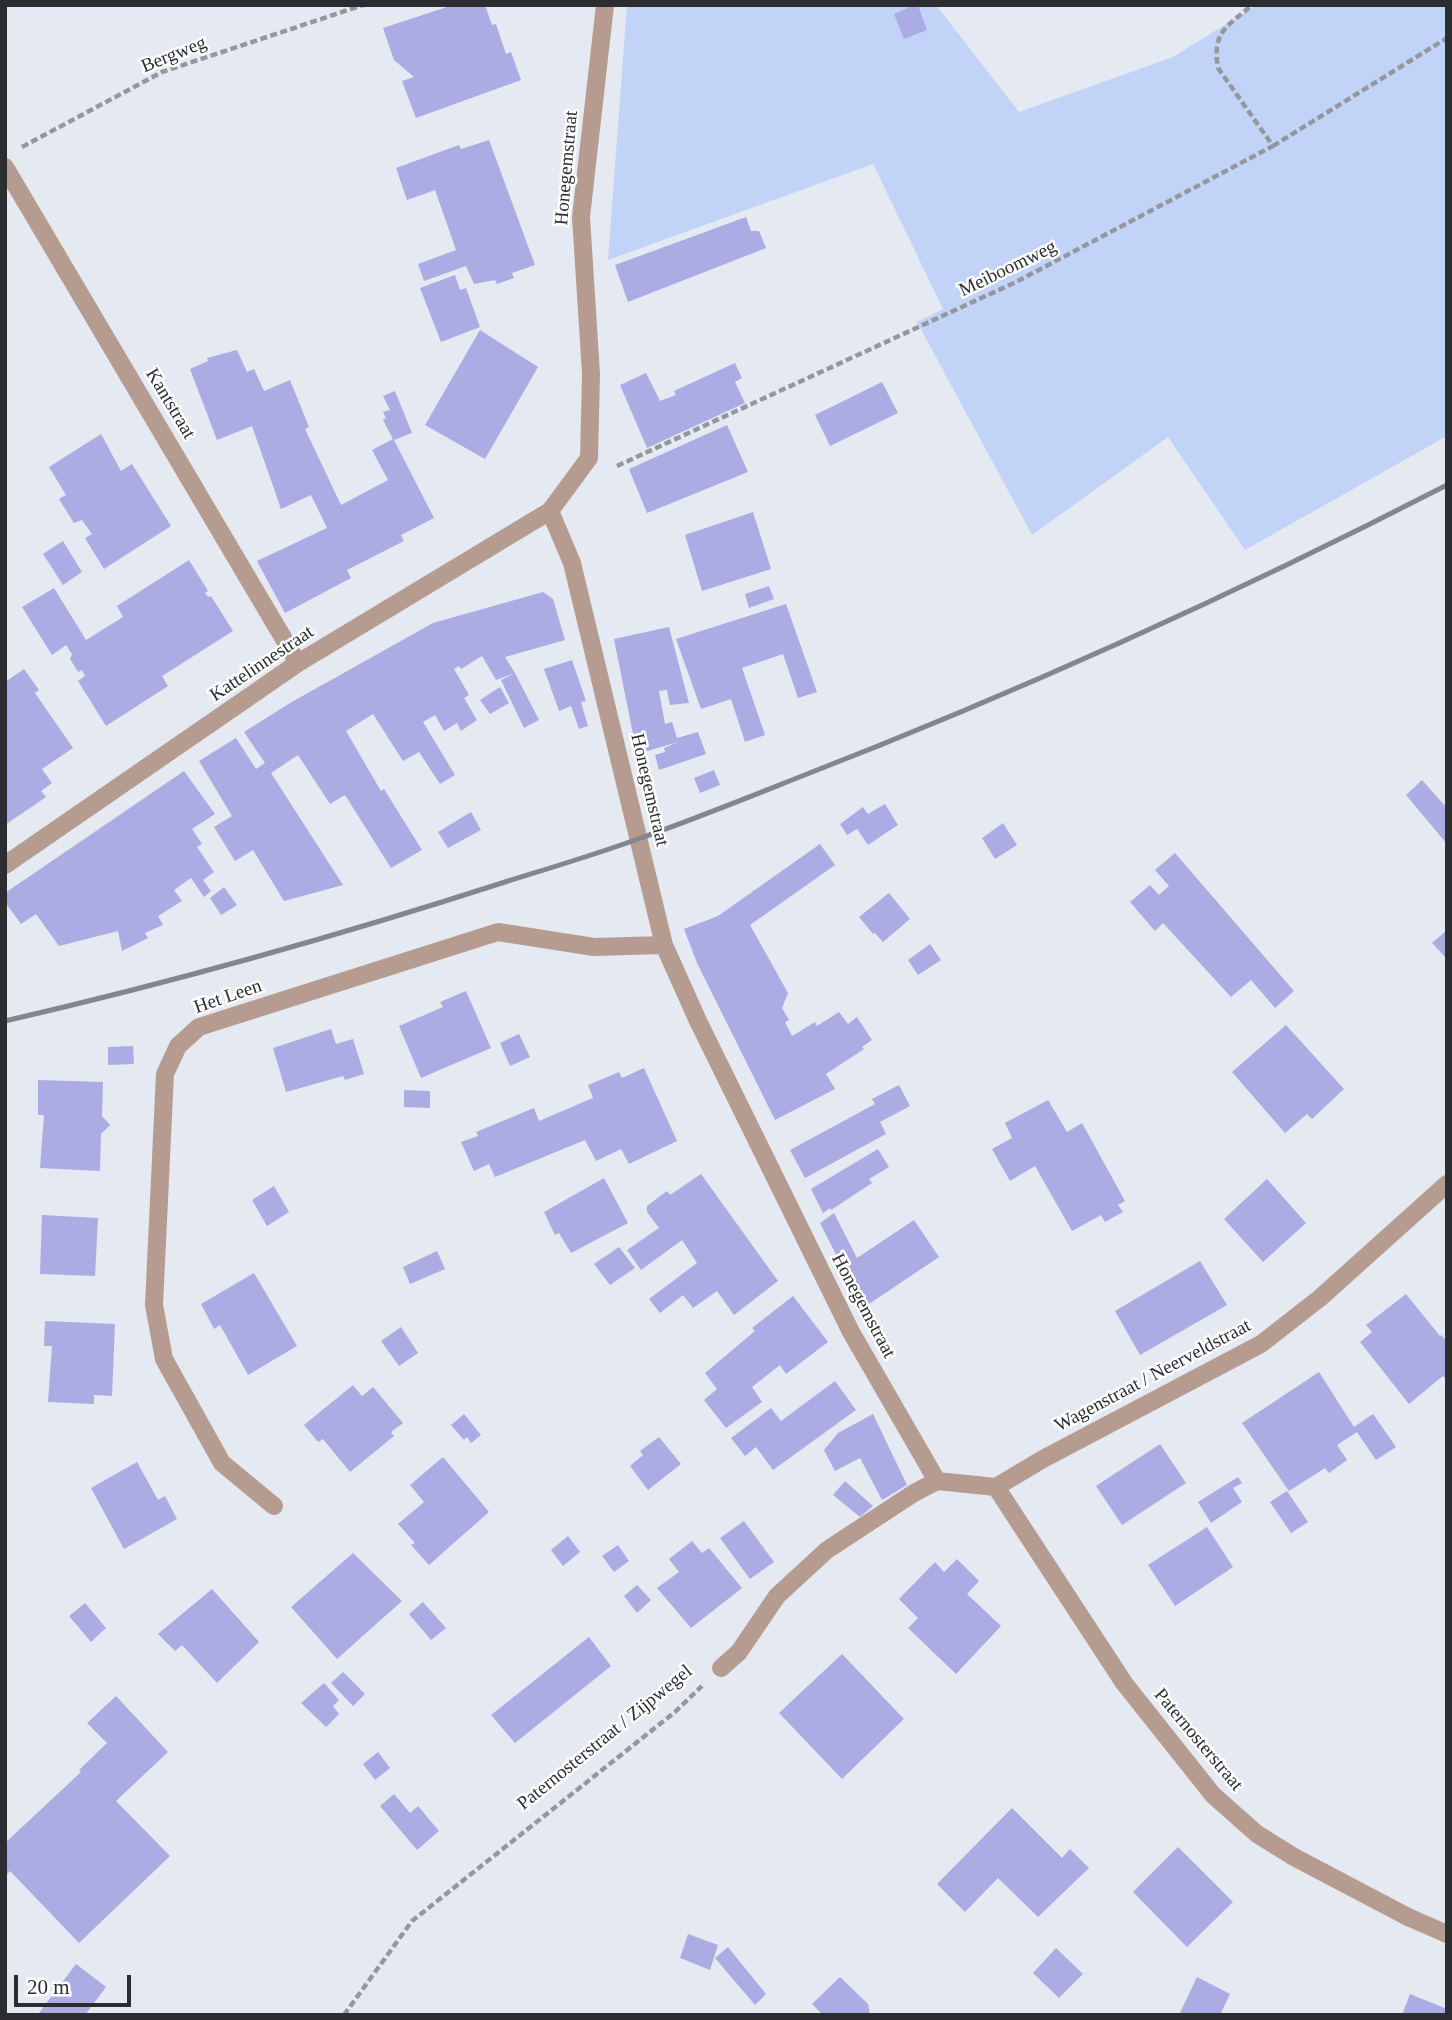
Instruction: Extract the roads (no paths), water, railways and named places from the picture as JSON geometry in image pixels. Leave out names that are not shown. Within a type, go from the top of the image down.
[{"type":"street","name":"Honegemstraat","points":[[605,5],[581,217],[592,374],[589,458],[550,511],[572,563],[664,945],[698,1021],[851,1332],[937,1481]]},
{"type":"street","name":"Kantstraat","points":[[5,167],[298,663]]},
{"type":"street","name":"Kattelinnestraat","points":[[5,864],[298,663],[550,511]]},
{"type":"street","name":"Het Leen","points":[[274,1506],[222,1463],[164,1359],[154,1305],[165,1074],[178,1046],[199,1027],[498,932],[594,947],[664,945]]},
{"type":"street","name":"Wagenstraat / Neerveldstraat","points":[[996,1487],[1261,1344],[1320,1298],[1447,1184]]},
{"type":"street","points":[[937,1481],[996,1487]]},
{"type":"street","name":"Paternosterstraat / Zijpwegel","points":[[721,1668],[739,1652],[777,1596],[827,1550],[937,1481]]},
{"type":"street","name":"Paternosterstraat","points":[[996,1487],[1124,1683],[1213,1795],[1257,1834],[1294,1857],[1408,1917],[1447,1934]]},
{"type":"railway","points":[[5,1021],[194,974],[319,939],[572,861],[678,824],[880,745],[1126,640],[1287,565],[1447,485]]}]
